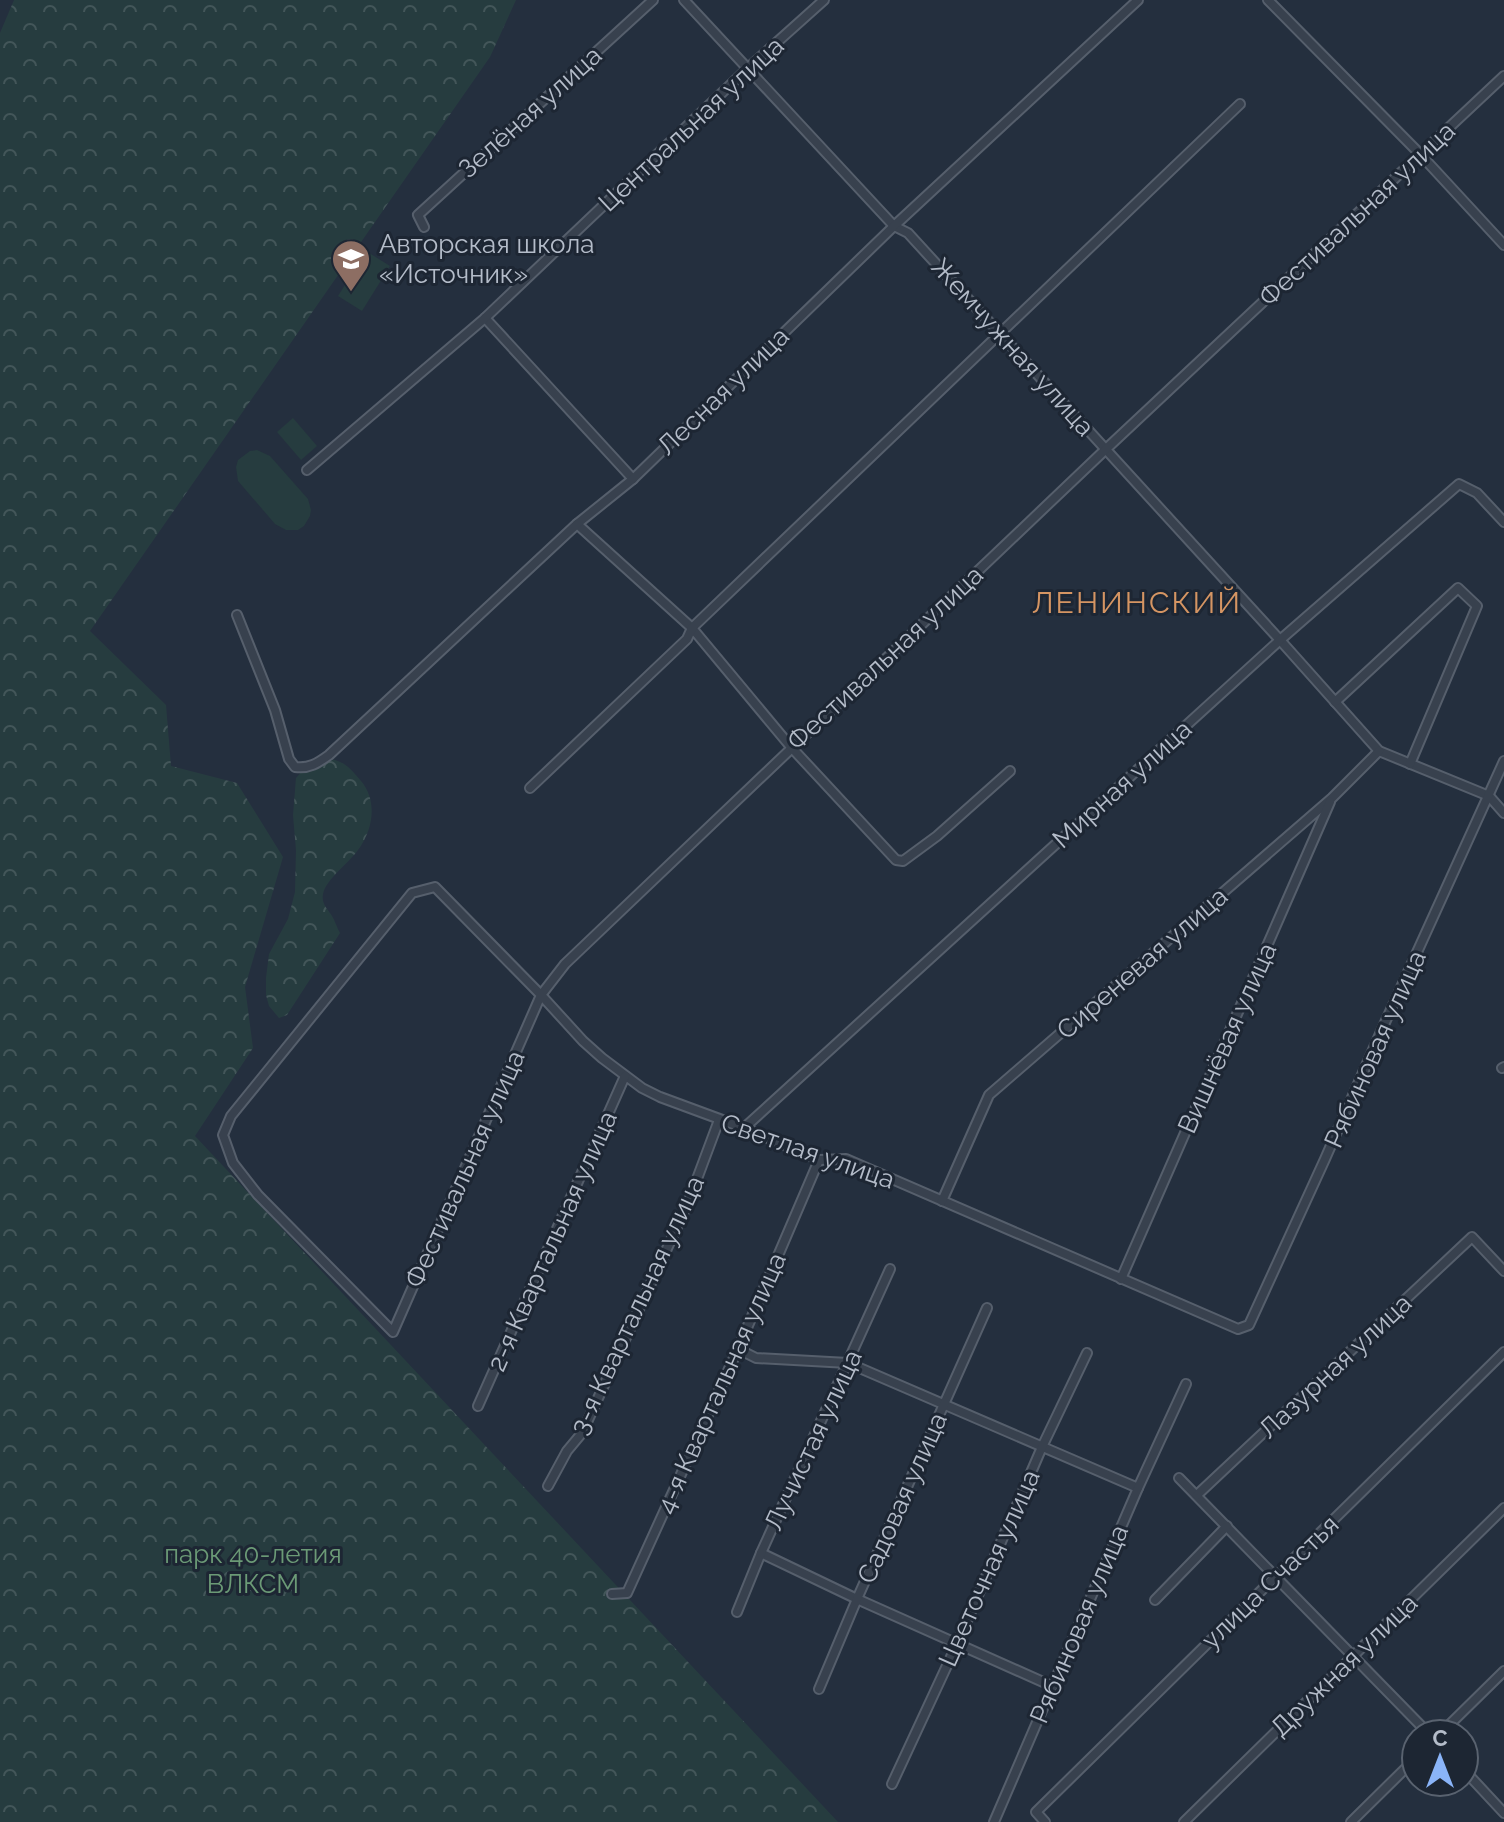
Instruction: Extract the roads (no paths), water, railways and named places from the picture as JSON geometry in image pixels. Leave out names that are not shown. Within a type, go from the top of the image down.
[{"type":"street","name":"Зелёная улица","points":[[424,227],[418,215],[653,0]]},
{"type":"street","name":"Жемчужная улица","points":[[684,0],[894,226],[908,233],[1379,751]]},
{"type":"street","name":"Центральная улица","points":[[307,470],[485,318],[824,0]]},
{"type":"street","name":"Лесная улица","points":[[237,615],[275,710],[292,765],[304,769],[317,763],[577,524],[633,479],[894,226],[1138,0]]},
{"type":"street","points":[[1268,0],[1420,154],[1504,245]]},
{"type":"street","name":"Фестивальная улица","points":[[393,1332],[541,995],[565,964],[1106,449],[1504,76]]},
{"type":"street","points":[[530,788],[687,639],[692,628],[1240,104]]},
{"type":"street","points":[[485,318],[633,479]]},
{"type":"street","name":"Мирная улица","points":[[744,1128],[1280,640],[1459,484],[1477,493],[1504,522]]},
{"type":"street","points":[[577,524],[692,628],[791,747],[896,860],[903,861],[937,836],[1010,771]]},
{"type":"street","points":[[1335,702],[1458,588],[1477,606],[1410,764]]},
{"type":"street","points":[[1379,751],[1489,796],[1504,813]]},
{"type":"street","name":"Сиреневая улица","points":[[942,1201],[989,1095],[1332,798],[1379,751]]},
{"type":"street","name":"Рябиновая улица","points":[[1238,1329],[1249,1325],[1504,761]]},
{"type":"street","name":"Вишнёвая улица","points":[[1121,1279],[1332,798]]},
{"type":"street","name":"Светлая улица","points":[[393,1332],[258,1195],[233,1163],[223,1135],[231,1116],[412,893],[435,887],[583,1041],[642,1088],[819,1160],[846,1159],[1238,1329]]},
{"type":"street","name":"2-я Квартальная улица","points":[[478,1406],[625,1076]]},
{"type":"street","name":"3-я Квартальная улица","points":[[548,1486],[567,1451],[582,1433],[688,1203],[719,1120]]},
{"type":"street","name":"4-я Квартальная улица","points":[[612,1594],[627,1593],[738,1349],[819,1160]]},
{"type":"street","name":"Лазурная улица","points":[[1197,1495],[1472,1237],[1504,1271]]},
{"type":"street","name":"Лучистая улица","points":[[737,1612],[890,1269]]},
{"type":"street","name":"Садовая улица","points":[[819,1689],[987,1308]]},
{"type":"street","points":[[738,1349],[756,1358],[848,1363],[1138,1488]]},
{"type":"street","name":"улица Счастья","points":[[1045,1822],[1036,1812],[1504,1352]]},
{"type":"street","name":"Цветочная улица","points":[[892,1784],[1087,1353]]},
{"type":"street","name":"Рябиновая улица","points":[[994,1822],[1186,1384]]},
{"type":"street","points":[[1179,1478],[1413,1718]]},
{"type":"street","name":"Дружная улица","points":[[1184,1822],[1504,1508]]},
{"type":"street","points":[[1155,1600],[1227,1526]]},
{"type":"street","points":[[761,1553],[1052,1686]]},
{"type":"street","points":[[1456,1718],[1504,1671]]},
{"type":"street","points":[[1351,1822],[1400,1774]]},
{"type":"street","points":[[1480,1787],[1504,1813]]},
{"type":"place","name":"Авторская школа «Источник»","points":[[351,293]]},
{"type":"district","name":"ЛЕНИНСКИЙ","points":[[1137,603]]},
{"type":"park label","name":"парк 40-летия ВЛКСМ","points":[[253,1569]]}]
